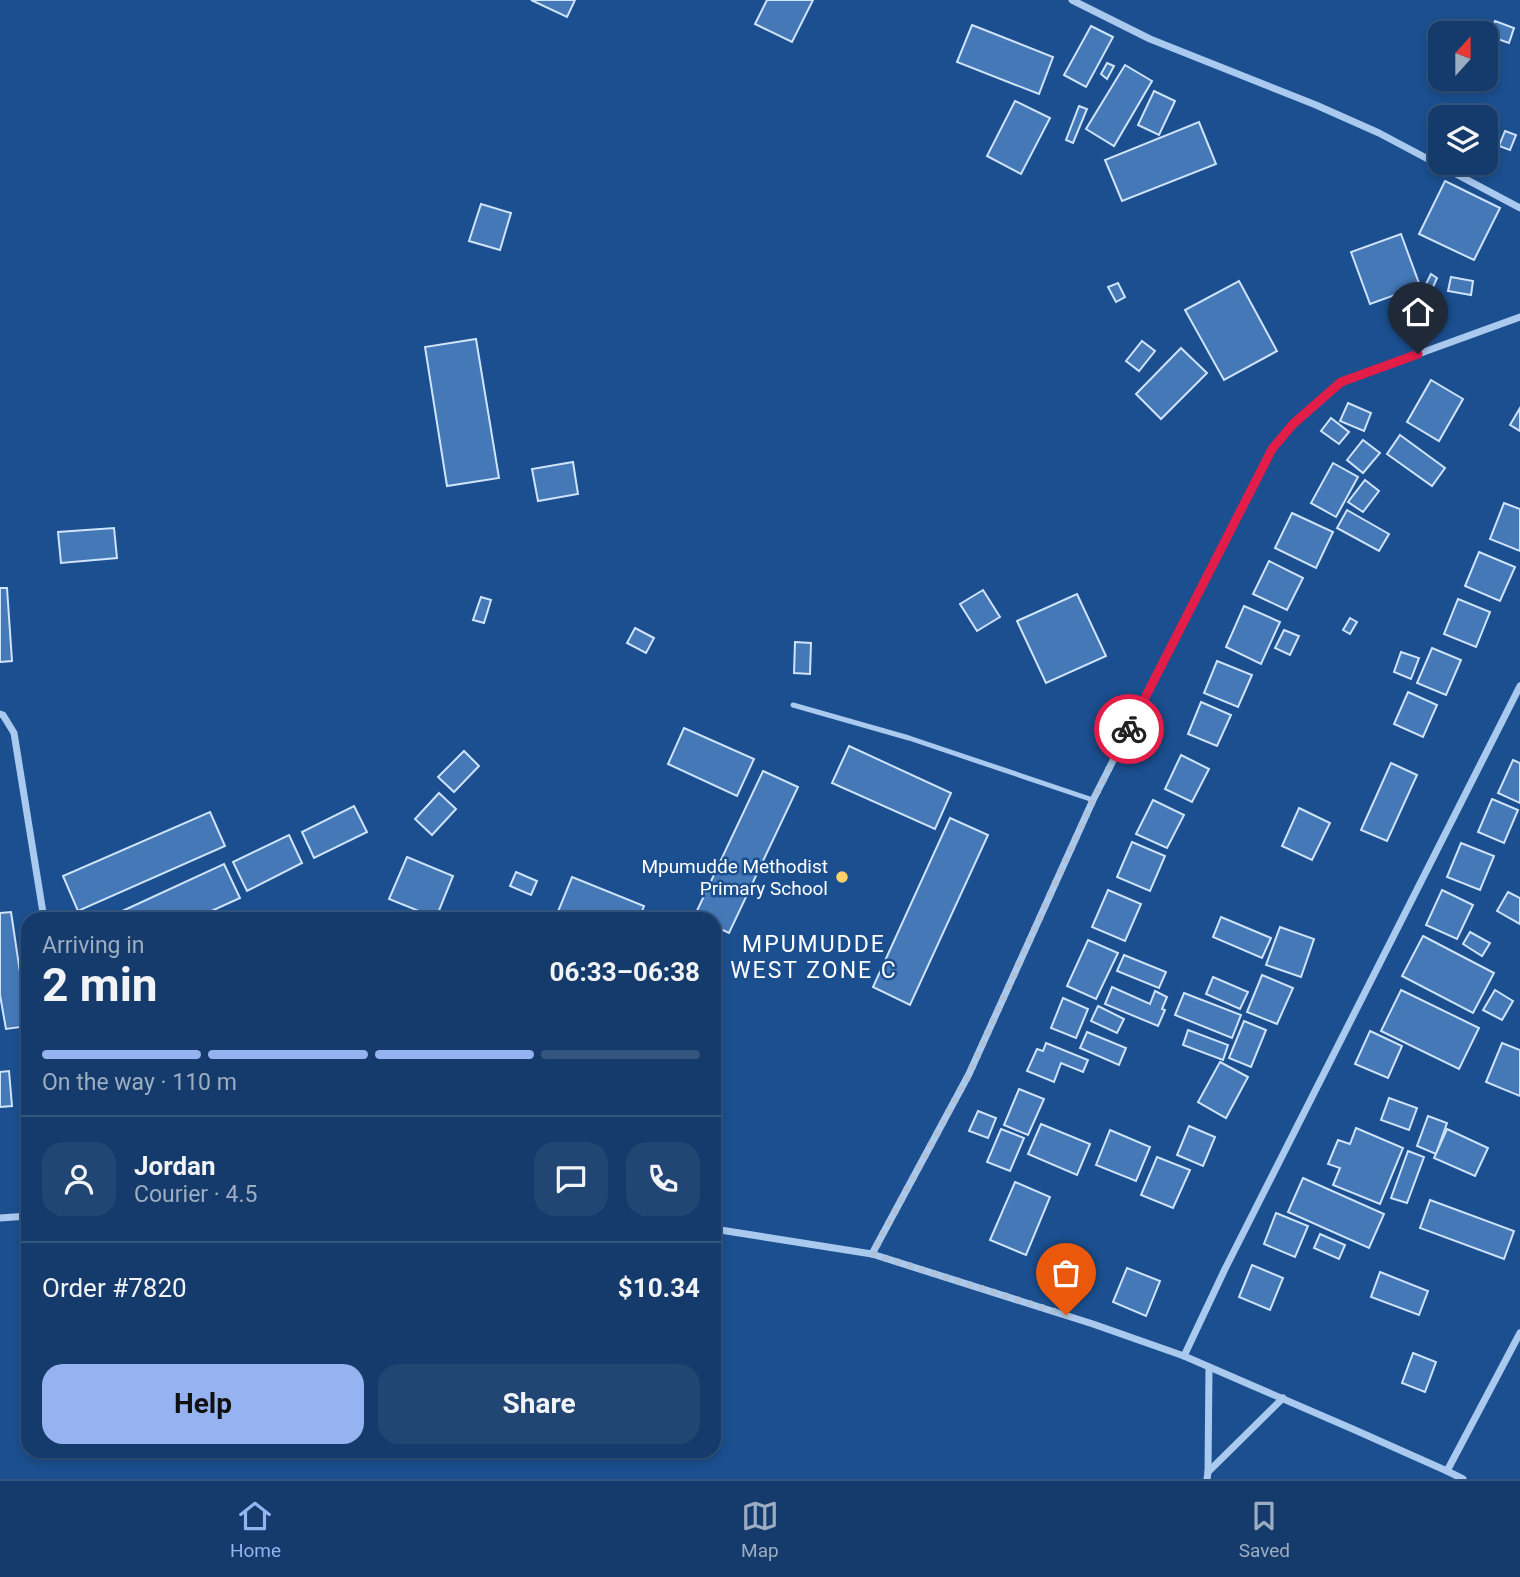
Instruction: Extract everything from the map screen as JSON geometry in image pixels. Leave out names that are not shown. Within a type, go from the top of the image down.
[{"type":"street","points":[[1072,0],[1150,38],[1366,127],[1520,208]]},
{"type":"street","points":[[872,1254],[969,1074],[1093,800],[1272,449],[1293,424],[1341,382],[1520,317]]},
{"type":"street","points":[[1184,1356],[1237,1244],[1520,686]]},
{"type":"street","points":[[0,714],[14,733],[43,912]]},
{"type":"street","points":[[0,1219],[21,1217]]},
{"type":"street","points":[[721,1230],[872,1254],[1093,1324],[1184,1356],[1463,1479]]},
{"type":"street","points":[[1447,1471],[1520,1333]]},
{"type":"street","points":[[1208,1476],[1209,1367]]},
{"type":"street","points":[[1208,1476],[1283,1398]]},
{"type":"lane","points":[[793,705],[909,738],[1093,800]]},
{"type":"building","points":[[531,0],[575,0],[567,17]]},
{"type":"building","points":[[767,0],[813,0],[792,42],[755,24]]},
{"type":"building","points":[[1498,22],[1514,28],[1509,43],[1498,39]]},
{"type":"building","points":[[972,25],[1053,57],[1039,94],[957,62]]},
{"type":"building","points":[[1091,26],[1113,37],[1086,87],[1064,75]]},
{"type":"building","points":[[1107,63],[1114,66],[1107,79],[1101,74]]},
{"type":"building","points":[[1125,65],[1152,81],[1114,146],[1086,129]]},
{"type":"building","points":[[1154,91],[1175,101],[1159,135],[1138,125]]},
{"type":"building","points":[[1015,101],[1050,118],[1021,174],[987,156]]},
{"type":"building","points":[[1079,106],[1087,109],[1073,143],[1066,140]]},
{"type":"building","points":[[1199,122],[1216,164],[1122,201],[1105,160]]},
{"type":"building","points":[[1505,131],[1516,135],[1510,150],[1499,146]]},
{"type":"building","points":[[1445,181],[1500,208],[1474,260],[1419,234]]},
{"type":"building","points":[[481,204],[511,213],[500,250],[469,241]]},
{"type":"building","points":[[1401,234],[1420,286],[1370,304],[1351,252]]},
{"type":"building","points":[[1431,274],[1437,278],[1429,296],[1422,292]]},
{"type":"building","points":[[1451,277],[1473,281],[1471,295],[1448,291]]},
{"type":"building","points":[[1239,281],[1277,351],[1224,380],[1185,310]]},
{"type":"building","points":[[1118,283],[1125,297],[1116,302],[1108,287]]},
{"type":"building","points":[[1434,293],[1440,296],[1433,313],[1427,311]]},
{"type":"building","points":[[476,339],[499,478],[447,486],[425,347]]},
{"type":"building","points":[[1142,341],[1155,351],[1139,371],[1126,361]]},
{"type":"building","points":[[1181,348],[1207,373],[1161,419],[1136,394]]},
{"type":"building","points":[[1431,380],[1463,399],[1439,441],[1407,422]]},
{"type":"building","points":[[1348,403],[1371,413],[1364,431],[1340,421]]},
{"type":"building","points":[[1520,408],[1520,431],[1510,425]]},
{"type":"building","points":[[1331,418],[1349,432],[1339,444],[1321,431]]},
{"type":"building","points":[[1400,435],[1445,468],[1432,486],[1387,454]]},
{"type":"building","points":[[1363,440],[1380,453],[1363,473],[1347,460]]},
{"type":"building","points":[[573,462],[578,494],[538,501],[532,469]]},
{"type":"building","points":[[1333,463],[1358,477],[1336,517],[1311,503]]},
{"type":"building","points":[[1365,480],[1379,491],[1363,512],[1348,502]]},
{"type":"building","points":[[1504,503],[1520,509],[1520,551],[1490,539]]},
{"type":"building","points":[[1347,510],[1389,534],[1379,551],[1337,528]]},
{"type":"building","points":[[1292,513],[1333,532],[1316,568],[1275,548]]},
{"type":"building","points":[[114,528],[117,558],[61,563],[58,532]]},
{"type":"building","points":[[1479,552],[1515,567],[1500,601],[1465,586]]},
{"type":"building","points":[[1269,561],[1303,578],[1287,610],[1253,594]]},
{"type":"building","points":[[0,588],[7,588],[12,661],[0,662]]},
{"type":"building","points":[[983,590],[1000,617],[977,631],[960,604]]},
{"type":"building","points":[[1077,594],[1106,656],[1046,683],[1017,621]]},
{"type":"building","points":[[481,597],[491,600],[484,623],[473,620]]},
{"type":"building","points":[[1458,599],[1490,612],[1476,647],[1444,634]]},
{"type":"building","points":[[1244,606],[1280,622],[1261,664],[1226,647]]},
{"type":"building","points":[[1350,618],[1357,622],[1350,634],[1343,630]]},
{"type":"building","points":[[635,628],[654,638],[646,653],[627,643]]},
{"type":"building","points":[[1284,630],[1299,636],[1290,655],[1275,648]]},
{"type":"building","points":[[795,642],[811,643],[810,674],[794,673]]},
{"type":"building","points":[[1432,648],[1461,660],[1446,695],[1417,683]]},
{"type":"building","points":[[1401,652],[1419,658],[1411,679],[1394,672]]},
{"type":"building","points":[[1217,661],[1252,675],[1238,707],[1204,693]]},
{"type":"building","points":[[1408,692],[1437,705],[1423,737],[1394,724]]},
{"type":"building","points":[[1201,702],[1231,715],[1217,746],[1188,734]]},
{"type":"building","points":[[684,728],[754,759],[737,796],[668,764]]},
{"type":"building","points":[[849,746],[951,793],[935,829],[832,783]]},
{"type":"building","points":[[464,751],[479,766],[454,792],[438,777]]},
{"type":"building","points":[[1181,755],[1209,769],[1192,802],[1165,789]]},
{"type":"building","points":[[1513,760],[1520,763],[1520,803],[1498,793]]},
{"type":"building","points":[[1391,763],[1417,775],[1387,841],[1361,830]]},
{"type":"building","points":[[763,771],[798,787],[729,933],[721,929],[721,912],[696,912]]},
{"type":"building","points":[[439,793],[456,809],[432,835],[415,819]]},
{"type":"building","points":[[1492,799],[1518,810],[1504,843],[1478,832]]},
{"type":"building","points":[[1153,800],[1184,815],[1167,848],[1136,834]]},
{"type":"building","points":[[354,806],[367,832],[314,858],[302,832]]},
{"type":"building","points":[[1299,808],[1330,823],[1312,860],[1282,846]]},
{"type":"building","points":[[210,812],[225,846],[78,911],[63,876]]},
{"type":"building","points":[[950,818],[988,835],[910,1005],[873,987]]},
{"type":"building","points":[[289,835],[302,863],[247,891],[233,862]]},
{"type":"building","points":[[1132,842],[1165,856],[1150,891],[1117,877]]},
{"type":"building","points":[[1461,843],[1494,856],[1480,890],[1447,877]]},
{"type":"building","points":[[407,857],[453,876],[438,912],[421,912],[389,899]]},
{"type":"building","points":[[224,864],[240,898],[209,912],[120,912]]},
{"type":"building","points":[[516,872],[537,881],[531,895],[510,886]]},
{"type":"building","points":[[572,877],[644,906],[642,912],[558,912]]},
{"type":"building","points":[[1108,890],[1141,904],[1125,941],[1092,927]]},
{"type":"building","points":[[1442,890],[1473,905],[1457,939],[1426,925]]},
{"type":"building","points":[[1508,892],[1520,898],[1520,924],[1497,911]]},
{"type":"building","points":[[11,912],[21,979],[21,1027],[6,1029],[0,995],[0,913]]},
{"type":"building","points":[[1221,917],[1271,938],[1262,958],[1213,937]]},
{"type":"building","points":[[1280,927],[1314,939],[1301,977],[1266,965]]},
{"type":"building","points":[[1470,932],[1490,943],[1482,956],[1463,944]]},
{"type":"building","points":[[1423,936],[1494,973],[1473,1013],[1402,976]]},
{"type":"building","points":[[1088,940],[1118,953],[1096,999],[1067,986]]},
{"type":"building","points":[[1124,955],[1166,972],[1159,988],[1117,971]]},
{"type":"building","points":[[1262,975],[1293,988],[1277,1024],[1247,1012]]},
{"type":"building","points":[[1213,977],[1248,992],[1240,1009],[1206,994]]},
{"type":"building","points":[[1112,987],[1150,1004],[1155,991],[1167,997],[1158,1026],[1105,1004]]},
{"type":"building","points":[[1401,990],[1479,1028],[1459,1069],[1381,1031]]},
{"type":"building","points":[[1495,990],[1513,1001],[1502,1020],[1483,1010]]},
{"type":"building","points":[[1184,993],[1241,1015],[1232,1038],[1175,1015]]},
{"type":"building","points":[[1063,998],[1088,1009],[1076,1038],[1051,1028]]},
{"type":"building","points":[[1098,1006],[1124,1019],[1117,1033],[1091,1021]]},
{"type":"building","points":[[1244,1021],[1266,1030],[1251,1067],[1229,1058]]},
{"type":"building","points":[[1188,1030],[1228,1045],[1223,1060],[1183,1045]]},
{"type":"building","points":[[1370,1031],[1402,1046],[1388,1078],[1355,1064]]},
{"type":"building","points":[[1087,1032],[1126,1048],[1119,1065],[1080,1048]]},
{"type":"building","points":[[1046,1043],[1088,1060],[1083,1072],[1061,1063],[1054,1082],[1027,1071],[1037,1049],[1043,1051]]},
{"type":"building","points":[[1502,1043],[1520,1050],[1520,1096],[1486,1082]]},
{"type":"building","points":[[1220,1062],[1248,1077],[1226,1118],[1198,1102]]},
{"type":"building","points":[[9,1071],[12,1106],[0,1107],[0,1072]]},
{"type":"building","points":[[1019,1089],[1044,1099],[1028,1135],[1004,1125]]},
{"type":"building","points":[[1389,1098],[1417,1108],[1409,1130],[1381,1120]]},
{"type":"building","points":[[978,1111],[996,1118],[988,1138],[969,1131]]},
{"type":"building","points":[[1428,1116],[1447,1123],[1436,1154],[1417,1146]]},
{"type":"building","points":[[1041,1124],[1090,1144],[1077,1175],[1028,1154]]},
{"type":"building","points":[[1189,1126],[1215,1137],[1203,1166],[1177,1155]]},
{"type":"building","points":[[1356,1128],[1403,1148],[1380,1204],[1333,1185],[1340,1168],[1328,1164],[1338,1140],[1350,1144]]},
{"type":"building","points":[[1001,1129],[1024,1138],[1010,1171],[987,1162]]},
{"type":"building","points":[[1447,1129],[1488,1148],[1475,1176],[1434,1158]]},
{"type":"building","points":[[1110,1130],[1150,1147],[1136,1181],[1096,1165]]},
{"type":"building","points":[[1408,1151],[1424,1157],[1407,1203],[1391,1198]]},
{"type":"building","points":[[1157,1157],[1190,1170],[1173,1208],[1141,1195]]},
{"type":"building","points":[[1303,1178],[1384,1214],[1369,1248],[1288,1212]]},
{"type":"building","points":[[1015,1182],[1050,1197],[1026,1255],[990,1240]]},
{"type":"building","points":[[1430,1200],[1514,1231],[1504,1259],[1420,1228]]},
{"type":"building","points":[[1276,1213],[1308,1226],[1295,1257],[1264,1244]]},
{"type":"building","points":[[1320,1234],[1345,1245],[1339,1259],[1314,1248]]},
{"type":"building","points":[[1252,1265],[1283,1278],[1270,1310],[1239,1297]]},
{"type":"building","points":[[1127,1268],[1160,1281],[1146,1316],[1113,1302]]},
{"type":"building","points":[[1380,1272],[1428,1291],[1419,1315],[1371,1297]]},
{"type":"building","points":[[1413,1353],[1436,1362],[1425,1392],[1402,1383]]},
{"type":"way so far","points":[[1066,1315],[872,1254],[969,1074],[1093,800],[1129,729]]},
{"type":"place","name":"Mpumudde Methodist Primary School","points":[[842,877]]},
{"type":"district","name":"MPUMUDDE WEST ZONE C","points":[[814,957]]},
{"type":"route","points":[[1129,729],[1272,449],[1293,424],[1341,382],[1418,354]]}]
